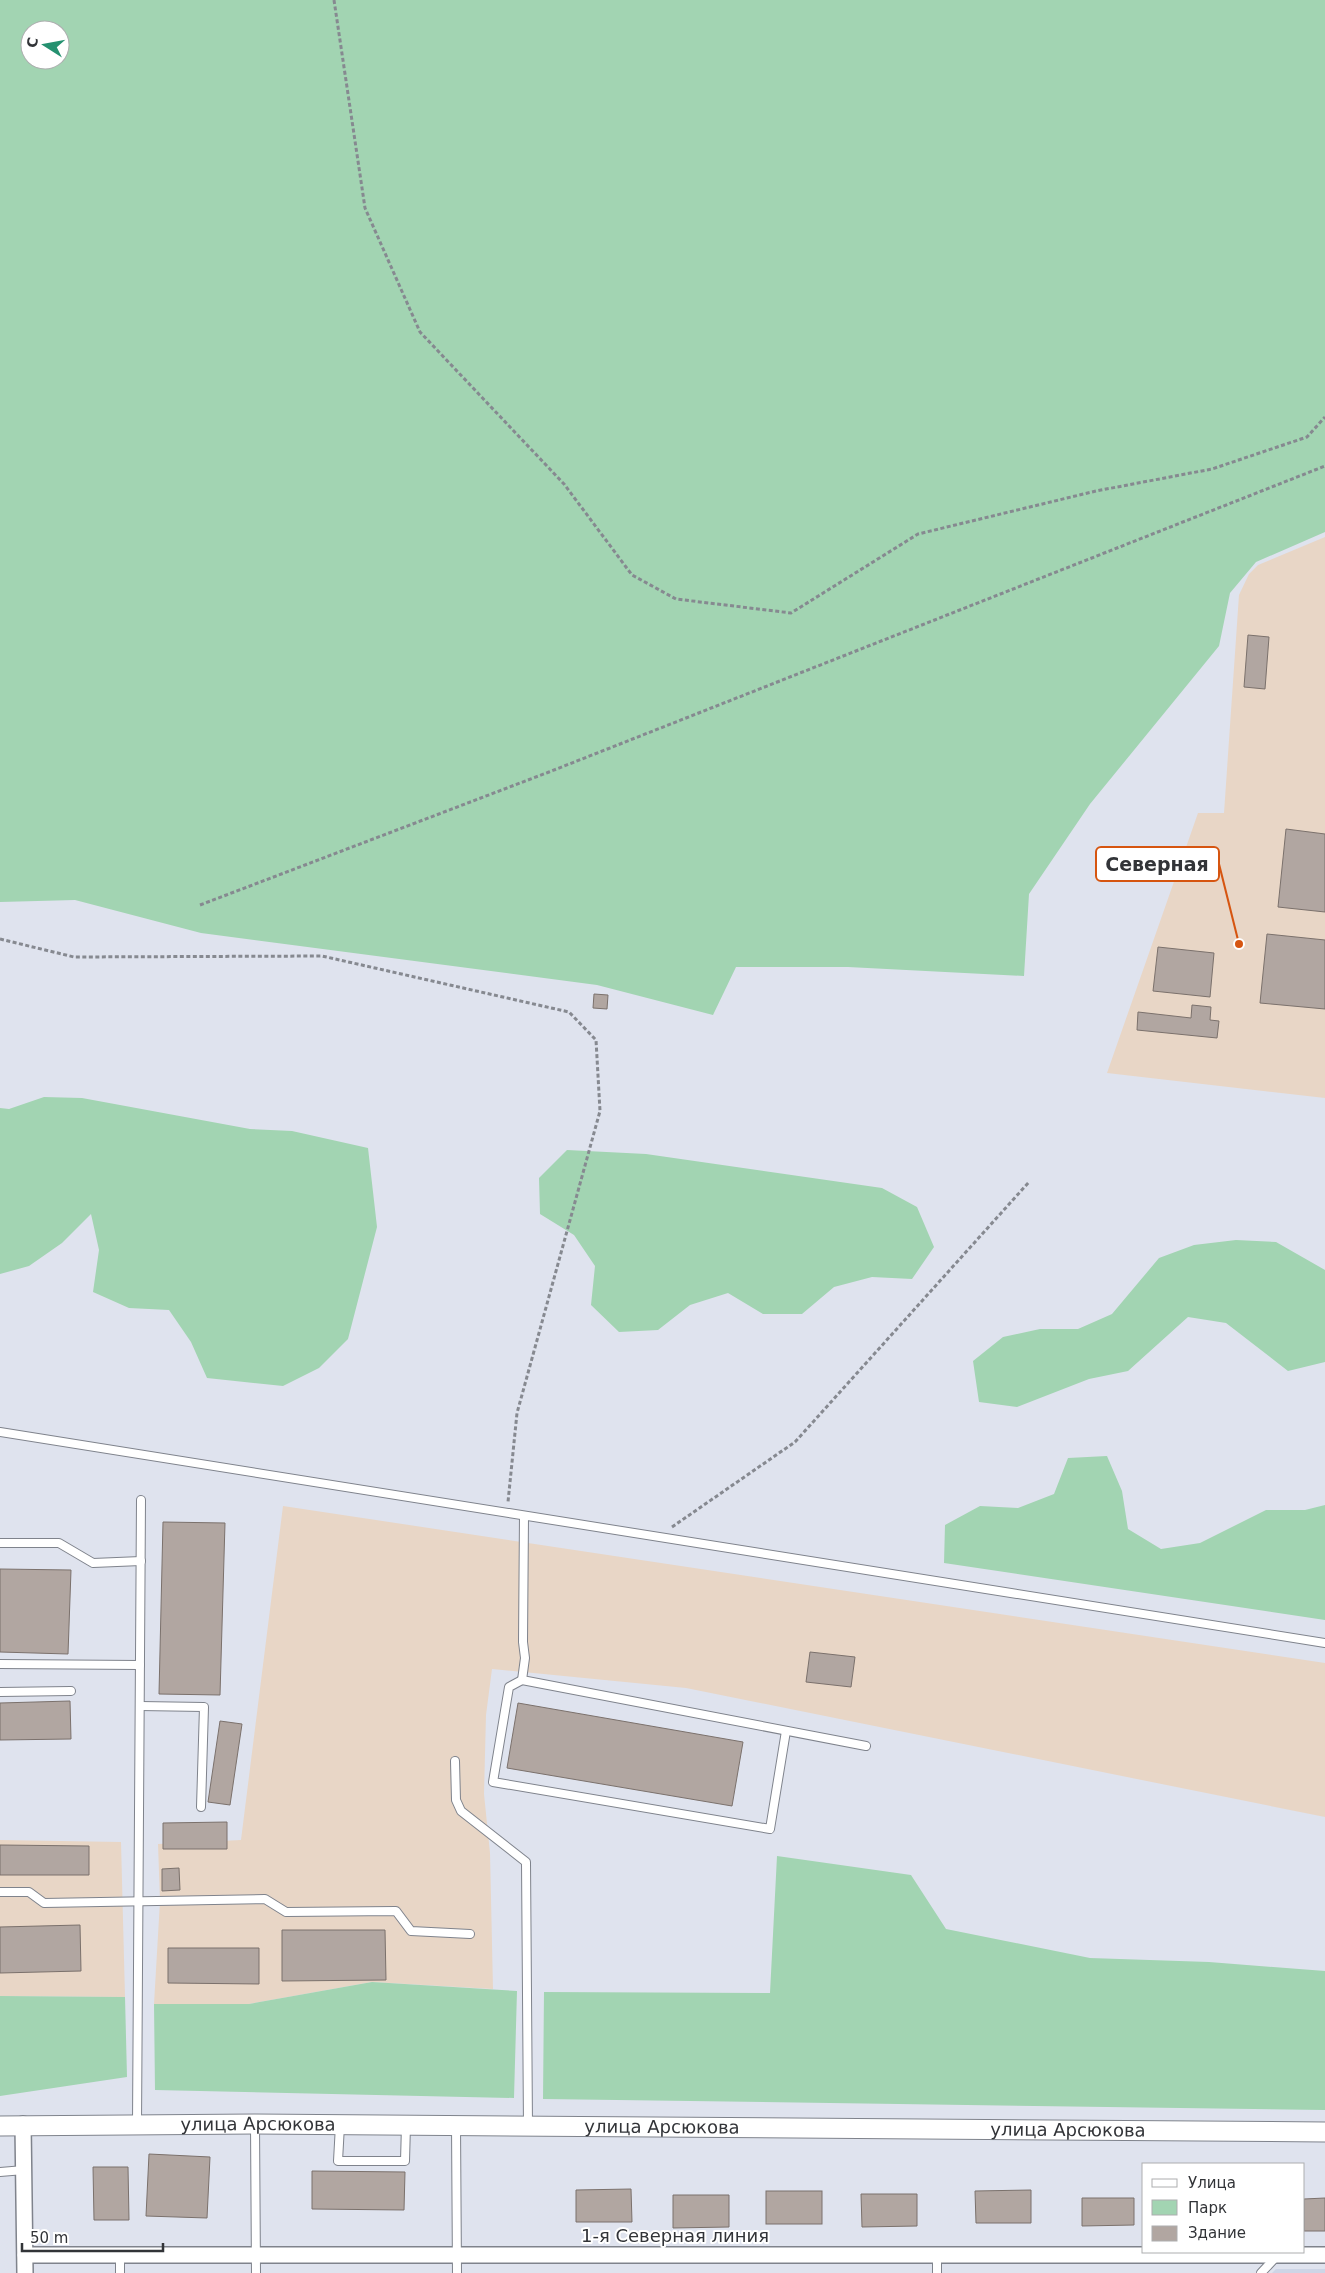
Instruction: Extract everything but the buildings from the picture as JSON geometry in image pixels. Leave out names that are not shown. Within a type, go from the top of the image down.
[{"type":"street","name":"улица Арсюкова","points":[[0,2126],[24,2124],[255,2124],[1325,2132]]},
{"type":"street","points":[[24,2124],[25,2273]]},
{"type":"street","name":"1-я Северная линия","points":[[25,2255],[1325,2255]]},
{"type":"lane","points":[[0,1432],[1325,1643]]},
{"type":"lane","points":[[137,2124],[141,1500]]},
{"type":"lane","points":[[522,1680],[525,1658],[523,1642],[524,1516]]},
{"type":"lane","points":[[0,1543],[58,1543],[93,1563],[140,1561]]},
{"type":"lane","points":[[0,1664],[140,1665]]},
{"type":"lane","points":[[786,1731],[770,1829],[493,1782],[509,1687],[522,1680],[866,1746]]},
{"type":"lane","points":[[0,1692],[71,1691]]},
{"type":"lane","points":[[140,1706],[204,1707],[201,1807]]},
{"type":"lane","points":[[455,1761],[456,1800],[461,1811],[526,1862],[528,2126]]},
{"type":"lane","points":[[0,1892],[29,1892],[44,1903],[265,1899],[286,1912],[396,1910],[411,1931],[470,1934]]},
{"type":"lane","points":[[255,2124],[256,2273]]},
{"type":"lane","points":[[340,2125],[338,2161],[405,2161],[406,2125]]},
{"type":"lane","points":[[456,2125],[457,2273]]},
{"type":"lane","points":[[0,2172],[24,2170]]},
{"type":"lane","points":[[120,2255],[120,2273]]},
{"type":"lane","points":[[937,2255],[938,2273]]},
{"type":"lane","points":[[1261,2273],[1277,2255]]},
{"type":"path","points":[[334,0],[364,208],[420,332],[564,484],[632,575],[676,598],[791,613],[918,534],[1096,491],[1212,469],[1306,437],[1325,418]]},
{"type":"path","points":[[200,904],[549,772],[1325,466]]},
{"type":"path","points":[[0,938],[74,957],[322,956],[569,1012],[596,1040],[600,1111],[517,1413],[506,1513]]},
{"type":"path","points":[[657,1537],[795,1442],[1029,1182]]},
{"type":"shaded area","points":[[1325,537],[1325,1098],[1107,1073],[1198,813],[1224,813],[1239,595],[1249,574],[1258,565]]},
{"type":"shaded area","points":[[283,1506],[1325,1663],[1325,1817],[686,1688],[492,1669],[486,1715],[484,1794],[490,1853],[493,1989],[372,1982],[249,2004],[154,2004],[160,1901],[158,1844],[241,1840]]},
{"type":"shaded area","points":[[0,1840],[121,1842],[125,1997],[0,1996]]},
{"type":"shaded area","points":[[1276,2269],[1325,2269],[1325,2273],[1272,2273]]},
{"type":"green space","points":[[0,0],[1325,0],[1325,532],[1256,562],[1230,593],[1219,646],[1090,804],[1029,894],[1024,976],[848,967],[736,967],[713,1015],[597,985],[201,933],[75,900],[0,902]]},
{"type":"green space","points":[[44,1097],[82,1098],[250,1129],[292,1131],[368,1148],[377,1227],[348,1339],[319,1368],[283,1386],[207,1378],[191,1342],[169,1310],[129,1308],[93,1292],[99,1250],[91,1214],[62,1243],[29,1266],[0,1274],[0,1108],[9,1109]]},
{"type":"green space","points":[[567,1150],[646,1154],[882,1188],[917,1207],[934,1247],[912,1279],[872,1277],[834,1287],[802,1314],[763,1314],[728,1293],[690,1305],[658,1330],[619,1332],[591,1305],[595,1266],[574,1235],[540,1214],[539,1178]]},
{"type":"green space","points":[[1236,1240],[1276,1242],[1325,1270],[1325,1362],[1288,1371],[1226,1323],[1188,1317],[1128,1371],[1089,1379],[1017,1407],[979,1402],[973,1361],[1003,1337],[1040,1329],[1078,1329],[1112,1314],[1159,1258],[1194,1245]]},
{"type":"green space","points":[[1107,1456],[1122,1491],[1128,1529],[1161,1549],[1200,1543],[1266,1510],[1305,1510],[1325,1505],[1325,1620],[944,1563],[945,1525],[980,1506],[1018,1508],[1054,1494],[1068,1458]]},
{"type":"green space","points":[[777,1856],[911,1875],[946,1929],[1090,1958],[1209,1962],[1325,1971],[1325,2110],[543,2099],[544,1992],[770,1993]]},
{"type":"green space","points":[[372,1982],[517,1991],[514,2098],[155,2090],[154,2004],[249,2004]]},
{"type":"green space","points":[[0,1996],[125,1997],[127,2077],[0,2096]]},
{"type":"place","name":"Северная","points":[[1239,944]]}]
